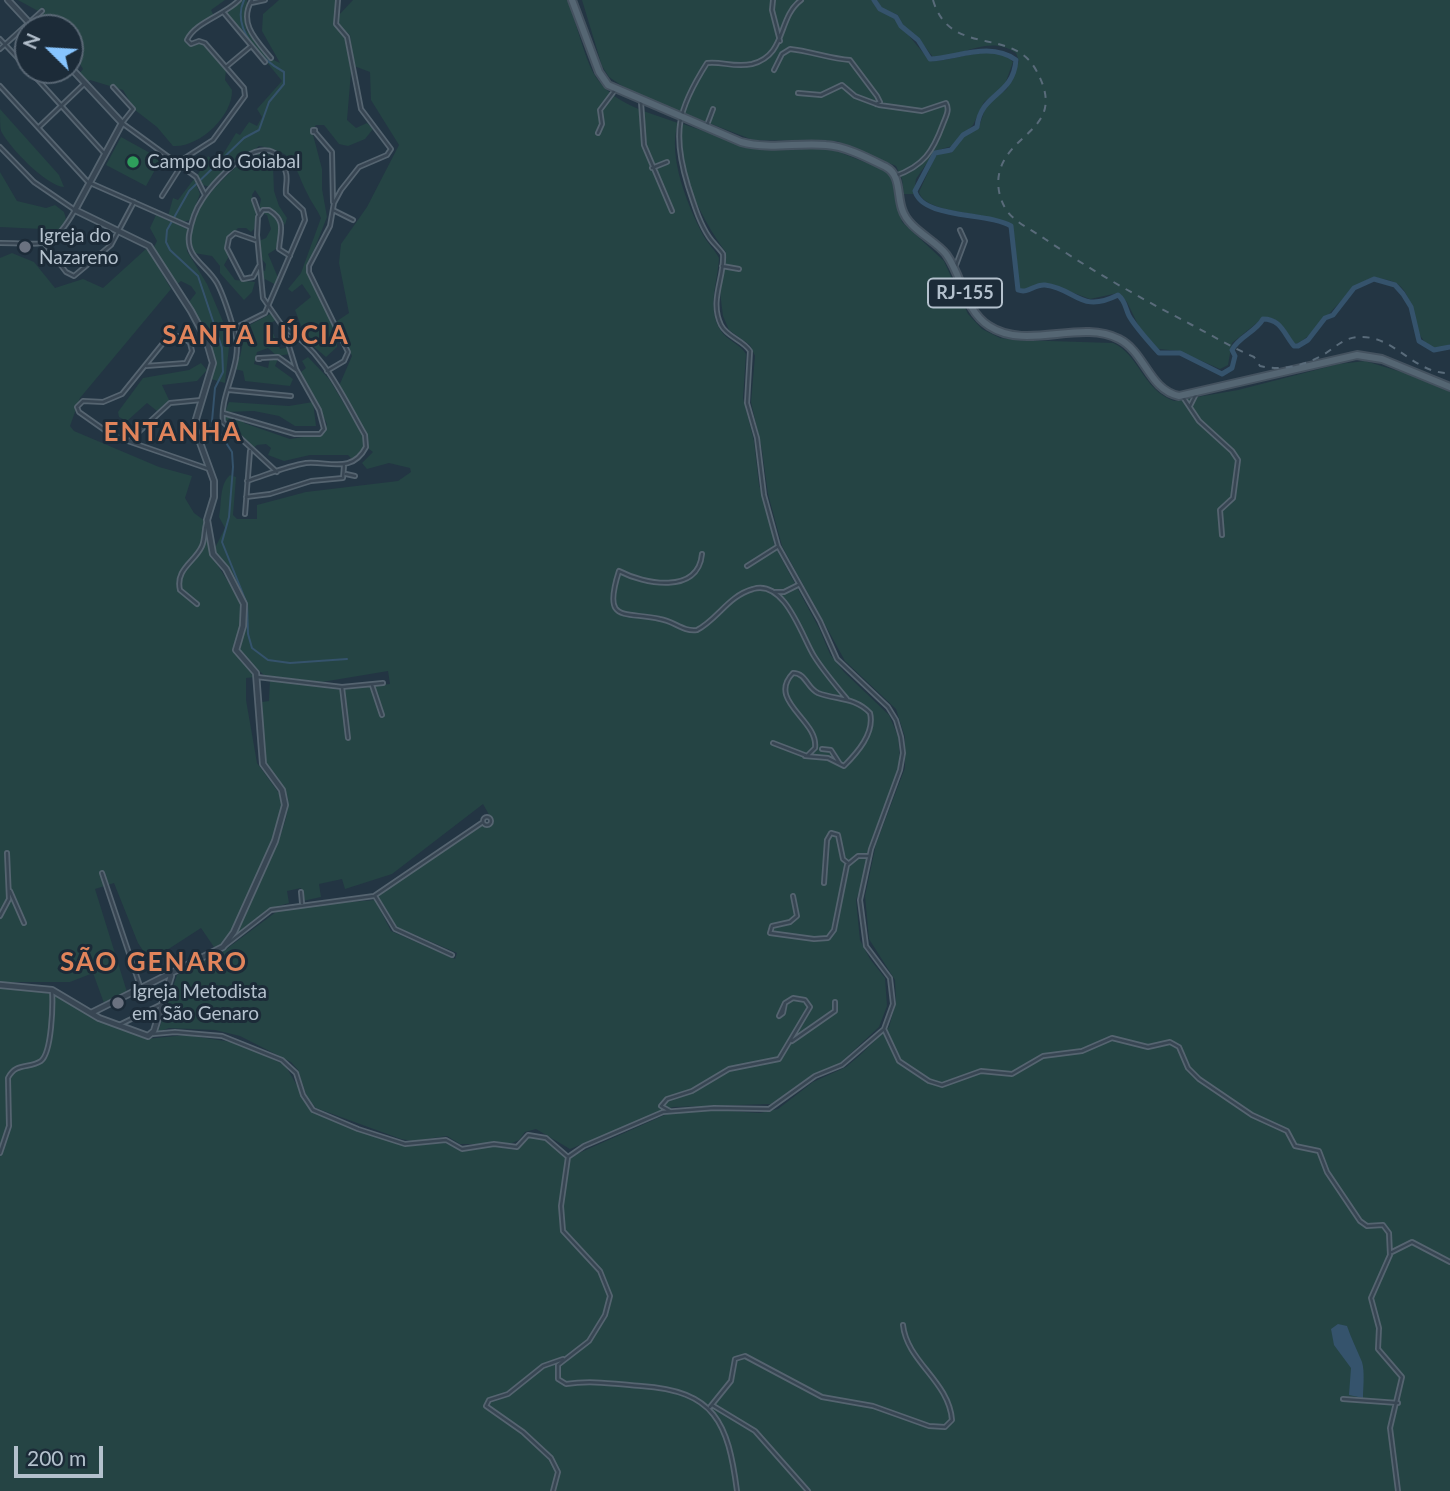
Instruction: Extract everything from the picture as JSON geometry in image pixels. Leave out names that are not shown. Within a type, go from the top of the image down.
[{"type":"main road","points":[[572,0],[602,77],[615,90],[705,128],[756,145],[833,145],[885,166],[895,176]]},
{"type":"main road","name":"RJ-155","points":[[895,176],[904,216],[942,249],[954,267],[975,314],[993,329],[1017,335],[1093,334],[1114,337],[1130,347],[1162,388],[1183,397]]},
{"type":"main road","points":[[1183,397],[1357,355],[1382,359],[1450,387]]},
{"type":"street","points":[[8,0],[21,14]]},
{"type":"street","points":[[162,197],[179,164],[213,140],[244,97],[245,88],[205,43],[199,41],[191,44],[187,40],[191,32],[224,13],[239,0]]},
{"type":"street","points":[[265,0],[252,2],[247,9],[249,31],[271,58]]},
{"type":"street","points":[[333,205],[358,169],[387,155],[391,148],[361,107],[347,37],[335,23],[338,0]]},
{"type":"street","points":[[774,0],[772,10],[780,43]]},
{"type":"street","points":[[553,1491],[558,1472],[551,1458],[523,1432],[486,1406],[489,1400],[508,1394],[543,1366],[579,1351],[589,1341],[605,1315],[610,1296],[600,1271],[563,1231],[561,1206],[568,1157],[584,1146],[670,1111],[769,1109],[815,1076],[842,1065],[884,1029],[893,1003],[893,990],[887,970],[866,946],[861,911],[869,856],[900,771],[903,753],[901,737],[896,720],[888,708],[837,659],[820,621],[778,546],[773,517],[764,495],[757,438],[747,403],[750,351],[722,327],[716,289],[723,254],[710,239],[698,215],[678,153],[677,139],[682,118],[707,63],[732,67],[759,62],[767,57],[780,43],[790,11],[801,0]]},
{"type":"street","points":[[38,14],[42,10]]},
{"type":"street","points":[[224,13],[265,62]]},
{"type":"street","points":[[0,49],[14,37]]},
{"type":"street","points":[[0,39],[14,55]]},
{"type":"street","points":[[226,67],[251,46]]},
{"type":"street","points":[[774,70],[782,54],[790,49],[801,53],[822,53],[840,61],[850,60],[877,96],[880,102],[876,104]]},
{"type":"street","points":[[38,127],[85,83],[122,122],[196,177],[205,195]]},
{"type":"street","points":[[41,84],[105,154]]},
{"type":"street","points":[[798,93],[821,95],[842,85],[855,96],[876,104],[918,111],[944,103],[949,107],[935,148],[906,172],[895,176]]},
{"type":"street","points":[[0,86],[88,182],[176,222],[191,225]]},
{"type":"street","points":[[0,243],[44,243],[57,237],[122,122],[133,109],[113,87]]},
{"type":"street","points":[[598,133],[602,124],[601,107],[615,90]]},
{"type":"street","points":[[641,102],[642,138],[652,168],[672,211]]},
{"type":"street","points":[[705,128],[713,110]]},
{"type":"street","points":[[315,132],[332,152],[334,191],[330,226],[309,267],[348,352],[344,361],[327,371]]},
{"type":"street","points":[[0,147],[34,182],[75,209],[149,246],[206,339],[213,363],[194,428],[212,471],[215,494],[202,547],[188,561],[179,582],[180,590],[197,604]]},
{"type":"street","points":[[233,329],[263,315],[305,216],[286,194],[286,174],[276,154],[254,149],[205,195],[191,225],[189,251],[216,282],[233,329],[236,347],[223,413],[224,425],[277,472]]},
{"type":"street","points":[[652,168],[667,162]]},
{"type":"street","points":[[334,191],[339,193]]},
{"type":"street","points":[[247,481],[308,463],[344,465],[363,453],[366,438],[327,371],[306,343],[283,327],[263,297],[257,243],[259,214],[254,200]]},
{"type":"street","points":[[44,243],[66,272],[73,276],[108,249],[120,232],[134,202]]},
{"type":"street","points":[[259,214],[267,209],[278,216],[283,229],[279,249],[290,256]]},
{"type":"street","points":[[332,210],[353,220]]},
{"type":"street","points":[[257,229],[248,235],[232,235],[227,243],[228,253],[244,279],[253,277],[259,265]]},
{"type":"street","points":[[954,267],[965,241],[960,230]]},
{"type":"street","points":[[248,235],[257,243]]},
{"type":"street","points":[[722,266],[739,269]]},
{"type":"street","points":[[223,413],[295,434],[321,433],[325,424],[298,372],[283,327]]},
{"type":"street","points":[[723,339],[730,335]]},
{"type":"street","points":[[146,366],[186,363],[192,353],[190,343],[181,336],[171,336],[119,396],[103,402],[81,402],[77,409],[82,416],[109,434],[212,471]]},
{"type":"street","points":[[260,358],[278,357],[298,372]]},
{"type":"street","points":[[229,390],[291,396]]},
{"type":"street","points":[[1190,406],[1196,394]]},
{"type":"street","points":[[1183,397],[1206,430],[1233,451],[1238,460],[1234,495],[1220,510],[1222,535]]},
{"type":"street","points":[[129,442],[170,402],[201,400]]},
{"type":"street","points":[[245,514],[250,450]]},
{"type":"street","points":[[246,496],[284,491],[310,481],[343,478],[344,465]]},
{"type":"street","points":[[345,474],[355,475]]},
{"type":"street","points":[[207,520],[214,555],[226,569],[243,601],[243,626],[236,650],[254,669],[263,764],[284,794],[285,809],[262,869],[231,938],[223,947]]},
{"type":"street","points":[[747,566],[778,546]]},
{"type":"street","points":[[702,554],[694,575],[681,582],[656,582],[619,571],[612,594],[618,609],[630,617],[661,619],[685,630],[697,631],[724,605],[746,592],[759,588],[784,592],[798,584]]},
{"type":"street","points":[[771,591],[789,608],[815,658],[847,699]]},
{"type":"street","points":[[805,756],[812,754],[816,740],[787,699],[785,689],[789,677],[797,673],[817,693],[847,699],[867,710],[872,724],[856,753],[841,767]]},
{"type":"street","points":[[257,680],[342,687],[383,683]]},
{"type":"street","points":[[372,684],[382,715]]},
{"type":"street","points":[[342,687],[348,738]]},
{"type":"street","points":[[773,744],[791,748],[805,756],[828,758],[841,767]]},
{"type":"street","points":[[822,749],[831,750],[841,767]]},
{"type":"street","points":[[91,1013],[223,947],[268,912],[302,903],[375,895],[483,822]]},
{"type":"street","points":[[824,883],[827,840],[831,833],[839,837],[843,859],[848,863]]},
{"type":"street","points":[[0,916],[8,902],[7,853]]},
{"type":"street","points":[[793,895],[797,916],[790,922],[772,926],[770,933],[814,939],[831,936],[848,863],[858,856],[869,856]]},
{"type":"street","points":[[102,873],[141,989]]},
{"type":"street","points":[[9,889],[24,923]]},
{"type":"street","points":[[301,892],[302,903]]},
{"type":"street","points":[[375,895],[394,929],[452,956]]},
{"type":"street","points":[[153,1034],[171,975]]},
{"type":"street","points":[[0,985],[52,990],[91,1013],[145,1035],[205,1034],[239,1041],[290,1066],[313,1110],[358,1129],[405,1144],[446,1140],[462,1149],[494,1144],[517,1147],[528,1135],[536,1134],[568,1157]]},
{"type":"street","points":[[0,1153],[9,1126],[8,1078],[17,1067],[38,1062],[44,1057],[49,1042],[52,990]]},
{"type":"street","points":[[670,1111],[662,1106],[667,1099],[692,1091],[729,1069],[777,1060],[810,1004],[795,997],[785,1003]]},
{"type":"street","points":[[789,1043],[835,1011],[835,1002]]},
{"type":"street","points":[[118,1026],[163,1003]]},
{"type":"street","points":[[884,1029],[899,1061],[929,1081],[942,1085],[981,1070],[1012,1074],[1043,1056],[1082,1051],[1112,1038],[1148,1047],[1174,1044],[1188,1068],[1212,1089],[1252,1115],[1287,1131],[1295,1146],[1319,1151],[1327,1172],[1360,1221],[1367,1226],[1383,1225],[1387,1228],[1390,1255],[1371,1298],[1379,1328],[1378,1349],[1402,1377],[1390,1437],[1398,1491]]},
{"type":"street","points":[[1390,1255],[1412,1242],[1450,1262]]},
{"type":"street","points":[[711,1406],[731,1381],[735,1359],[745,1356],[822,1397],[873,1406],[929,1426],[945,1427],[952,1420],[949,1400],[909,1344],[903,1325]]},
{"type":"street","points":[[563,1359],[557,1373],[560,1381],[565,1384],[593,1380],[660,1386],[683,1392],[711,1406],[755,1430],[808,1491]]},
{"type":"street","points":[[1343,1399],[1398,1402]]},
{"type":"street","points":[[711,1406],[729,1451],[737,1491]]},
{"type":"green space","points":[[18,0],[225,0],[211,10],[214,16],[188,34],[185,42],[190,46],[201,43],[226,70],[225,80],[232,90],[227,110],[221,120],[203,136],[193,142],[173,146],[157,127],[135,110],[123,90],[90,80],[88,83],[84,79],[84,14],[42,14],[45,11],[43,7],[38,11]]},
{"type":"green space","points":[[242,0],[247,0],[246,30],[269,58],[280,63],[262,31],[263,14],[279,0],[337,0],[334,23],[345,37],[351,72],[347,120],[356,128],[367,123],[373,129],[365,139],[348,146],[339,144],[324,125],[316,125],[312,131],[322,169],[327,217],[308,265],[308,272],[337,331],[337,347],[326,357],[307,341],[295,310],[311,297],[302,284],[292,292],[288,289],[301,273],[321,218],[292,161],[280,152],[259,146],[210,187],[203,185],[197,176],[208,156],[213,160],[219,154],[222,156],[236,133],[240,135],[249,122],[257,126],[262,117],[257,109],[282,81],[227,13]]},
{"type":"green space","points":[[353,0],[567,0],[590,66],[605,88],[627,104],[678,123],[675,150],[681,180],[697,223],[719,258],[714,314],[721,331],[746,354],[743,398],[754,441],[759,485],[771,520],[774,545],[830,654],[844,672],[889,715],[898,736],[900,759],[897,772],[868,849],[864,879],[856,900],[860,940],[885,978],[887,1006],[879,1027],[838,1065],[813,1074],[771,1104],[673,1107],[570,1149],[536,1129],[525,1132],[519,1140],[510,1144],[460,1144],[447,1136],[412,1141],[316,1108],[307,1097],[298,1070],[291,1062],[240,1036],[215,1030],[169,1028],[158,1032],[177,975],[225,950],[276,912],[313,905],[375,900],[391,931],[455,959],[457,953],[397,927],[378,896],[483,825],[489,825],[492,820],[483,804],[392,874],[345,889],[342,879],[319,884],[321,897],[303,901],[301,888],[287,891],[289,903],[268,909],[240,933],[236,931],[276,846],[287,811],[288,799],[284,789],[268,767],[264,755],[262,702],[269,701],[270,680],[341,690],[390,684],[388,671],[322,682],[264,675],[238,652],[244,621],[241,592],[231,572],[214,550],[225,528],[219,517],[222,489],[230,475],[236,477],[233,515],[237,519],[257,519],[257,505],[306,492],[398,481],[411,472],[410,468],[389,463],[367,469],[362,463],[373,452],[369,449],[368,437],[339,386],[352,356],[337,321],[349,313],[339,263],[341,244],[367,207],[399,145],[371,100],[370,72],[354,66],[350,35],[338,24],[339,15]]},
{"type":"green space","points":[[582,0],[873,0],[879,11],[894,18],[930,61],[995,53],[1013,62],[1004,87],[984,102],[973,125],[952,146],[935,151],[916,179],[914,194],[904,194],[902,179],[896,166],[837,141],[753,140],[634,94],[609,77],[602,66]]},
{"type":"green space","points":[[877,0],[1450,0],[1450,344],[1440,349],[1423,340],[1410,303],[1400,286],[1374,277],[1352,291],[1310,335],[1294,344],[1278,322],[1263,318],[1232,343],[1228,365],[1220,369],[1179,351],[1159,349],[1142,333],[1127,302],[1118,293],[1090,299],[1052,285],[1020,290],[1011,224],[932,205],[923,199],[919,192],[935,157],[940,152],[951,153],[963,137],[979,127],[987,103],[1007,89],[1019,61],[1016,53],[994,45],[951,56],[933,57],[918,38],[903,26],[898,15],[881,8]]},
{"type":"green space","points":[[0,109],[59,175],[64,187],[38,173],[12,146],[1,131]]},
{"type":"green space","points":[[683,124],[750,147],[826,147],[885,170],[890,175],[902,222],[944,261],[968,314],[982,329],[1000,338],[1018,340],[1113,343],[1129,355],[1147,380],[1163,396],[1174,401],[1238,390],[1339,364],[1365,361],[1408,374],[1450,392],[1450,1491],[0,1491],[0,989],[24,989],[55,995],[89,1016],[146,1039],[186,1035],[238,1043],[285,1065],[312,1111],[392,1142],[411,1146],[445,1143],[461,1150],[491,1146],[515,1150],[531,1136],[540,1137],[570,1157],[667,1114],[715,1110],[760,1113],[778,1109],[813,1082],[846,1067],[889,1027],[896,1002],[895,980],[869,939],[865,896],[876,844],[905,768],[905,737],[896,709],[845,661],[782,546],[768,494],[751,402],[755,356],[750,345],[729,330],[723,316],[720,292],[726,252],[708,225],[686,174],[680,139]]},
{"type":"green space","name":"Campo do Goiabal","points":[[121,137],[161,159],[146,186],[106,165]]},
{"type":"green space","points":[[263,151],[278,159],[273,166],[274,191],[287,218],[285,225],[271,208],[259,210],[261,199],[255,190],[252,195],[256,212],[254,229],[251,232],[246,228],[238,228],[226,240],[228,258],[224,265],[235,280],[255,282],[252,292],[244,300],[220,273],[220,266],[212,256],[194,253],[189,240],[197,211],[207,197],[253,152]]},
{"type":"green space","points":[[0,172],[17,201],[46,208],[55,205],[64,212],[66,219],[58,233],[42,240],[42,229],[0,227]]},
{"type":"green space","points":[[194,179],[200,194],[190,220],[183,222],[168,216],[173,198],[178,200]]},
{"type":"green space","points":[[261,213],[271,213],[281,224],[276,249],[268,254],[279,280],[276,285],[265,279],[263,282],[262,270],[265,271],[266,264],[261,258],[259,241],[266,238],[271,229],[267,215]]},
{"type":"green space","points":[[156,215],[187,229],[187,251],[207,284],[230,338],[225,383],[211,379],[211,348],[189,302],[196,293],[191,286],[181,281],[175,286],[153,249],[157,241],[150,228]]},
{"type":"green space","points":[[147,248],[171,289],[80,398],[70,426],[74,431],[159,467],[192,476],[185,498],[194,513],[205,521],[213,558],[241,602],[241,624],[233,650],[255,677],[246,678],[246,700],[257,763],[281,796],[282,809],[273,840],[230,936],[216,950],[201,928],[150,961],[138,943],[114,883],[95,889],[127,992],[104,1003],[93,973],[70,982],[0,982],[0,258],[12,253],[34,262],[55,288],[83,279],[103,288]]},
{"type":"green space","points":[[272,313],[276,320],[269,324],[280,349],[288,347],[290,354],[277,356],[268,348],[257,352],[254,364],[268,368],[270,358],[278,359],[275,366],[293,379],[290,386],[245,381],[243,371],[235,369],[246,327]]},
{"type":"green space","points":[[308,357],[329,379],[364,437],[365,447],[352,459],[348,455],[310,455],[284,461],[268,455],[271,448],[266,444],[252,449],[226,425],[224,415],[244,420],[244,423],[290,439],[323,434],[327,424],[301,372],[306,368],[302,361]]},
{"type":"green space","points":[[201,363],[207,370],[197,381],[162,385],[169,400],[157,411],[147,403],[127,421],[119,417],[118,412],[143,378],[189,370]]},
{"type":"green space","points":[[229,402],[289,406],[313,402],[316,426],[295,426],[279,416],[254,411],[225,412]]},
{"type":"water","points":[[1338,1324],[1347,1326],[1362,1362],[1363,1398],[1349,1395],[1351,1368],[1334,1345],[1331,1329]]},
{"type":"waterway","points":[[244,0],[241,21],[245,32],[257,51],[284,72],[284,84],[269,102],[259,130],[244,138],[189,191],[167,230],[166,242],[170,250],[198,276],[222,348],[223,372],[215,388],[212,421],[232,452],[233,467],[229,517],[222,542],[247,604],[248,634],[252,648],[268,660],[290,663],[347,659]]},
{"type":"waterway","points":[[874,0],[880,9],[896,17],[901,26],[918,40],[930,59],[984,51],[1006,54],[1016,60],[1009,81],[984,107],[977,127],[963,135],[951,150],[935,153],[915,191],[920,200],[942,211],[1011,226],[1018,290],[1025,291],[1045,285],[1056,287],[1079,299],[1095,302],[1118,295],[1129,316],[1159,353],[1180,353],[1222,374],[1232,368],[1235,356],[1232,350],[1235,345],[1263,319],[1278,324],[1294,346],[1298,346],[1308,340],[1325,318],[1333,315],[1354,288],[1374,279],[1395,285],[1403,294],[1411,307],[1419,341],[1434,350],[1450,347]]},
{"type":"railway","points":[[933,0],[941,18],[953,29],[967,36],[1012,49],[1025,57],[1036,70],[1044,89],[1046,104],[1042,117],[1006,157],[999,175],[998,186],[1002,202],[1020,223],[1117,284],[1254,357],[1260,366],[1284,368],[1300,365],[1323,355],[1346,340],[1362,337],[1385,343],[1426,368],[1450,373]]},
{"type":"place","name":"Campo do Goiabal","points":[[133,162]]},
{"type":"place","name":"Igreja do Nazareno","points":[[25,247]]},
{"type":"place","name":"Igreja Metodista em São Genaro","points":[[118,1003]]},
{"type":"district","name":"SANTA LÚCIA","points":[[256,336]]},
{"type":"district","name":"ENTANHA","points":[[173,433]]},
{"type":"district","name":"SÃO GENARO","points":[[154,963]]}]
